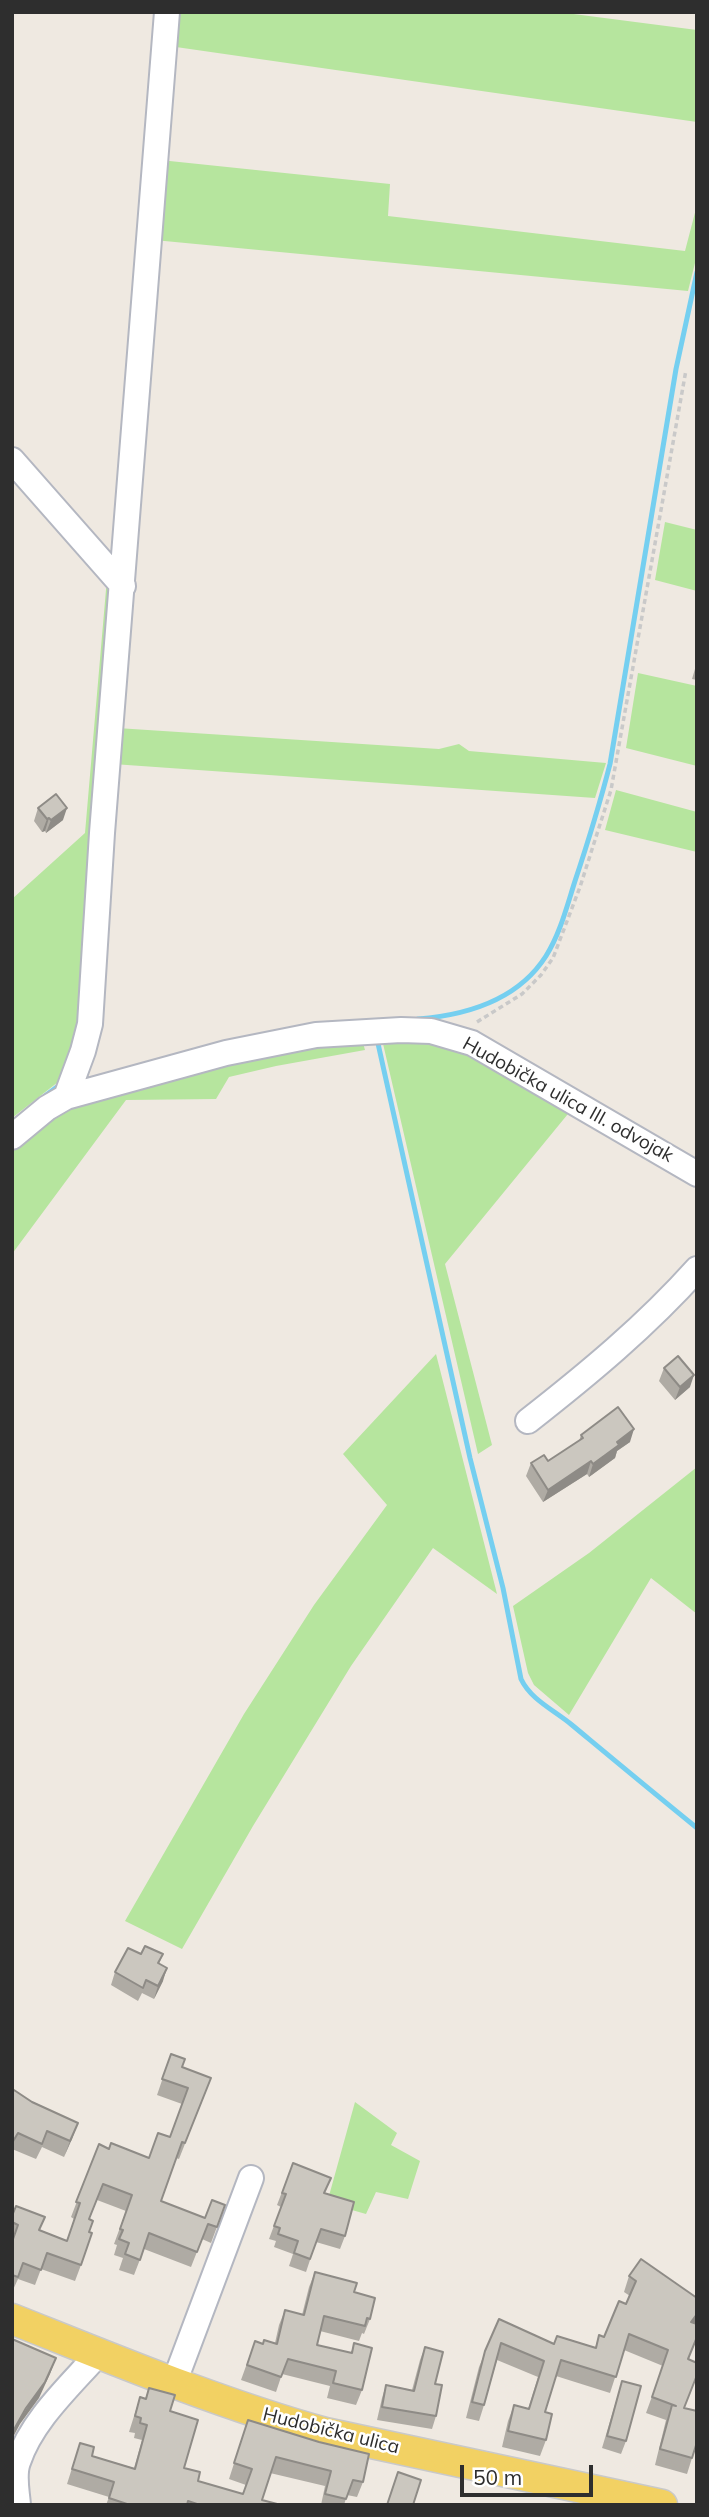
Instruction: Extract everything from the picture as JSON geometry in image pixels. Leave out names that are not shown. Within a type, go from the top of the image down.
[{"type":"main road","name":"Hudobička ulica","points":[[12,2319],[174,2383],[325,2433],[662,2505]]},
{"type":"street","points":[[66,1097],[90,1024],[102,833],[167,12]]},
{"type":"street","points":[[12,460],[123,586]]},
{"type":"street","name":"Hudobička ulica III. odvojak","points":[[12,1137],[47,1108],[66,1097],[226,1054],[316,1035],[431,1031],[472,1043],[500,1058],[697,1174]]},
{"type":"street","points":[[528,1421],[631,1337],[697,1269]]},
{"type":"street","points":[[174,2383],[251,2178]]},
{"type":"street","points":[[19,2505],[15,2465],[33,2432],[98,2354]]},
{"type":"path","points":[[450,1036],[502,1008],[522,993],[541,975],[563,936],[611,790],[686,370]]},
{"type":"green space","points":[[172,12],[558,12],[697,30],[697,122],[169,46]]},
{"type":"green space","points":[[160,160],[390,184],[388,216],[685,251],[697,205],[697,255],[688,291],[154,240]]},
{"type":"green space","points":[[665,522],[697,530],[697,591],[655,580]]},
{"type":"green space","points":[[107,578],[115,588],[84,1025],[67,1075],[12,1118],[12,899],[85,833]]},
{"type":"green space","points":[[638,673],[697,686],[697,766],[626,748]]},
{"type":"green space","points":[[117,728],[439,749],[459,744],[469,751],[606,763],[595,798],[113,764]]},
{"type":"green space","points":[[616,790],[697,812],[697,852],[605,830]]},
{"type":"green space","points":[[381,1035],[451,1042],[572,1109],[445,1264],[492,1445],[478,1454]]},
{"type":"green space","points":[[361,1036],[365,1050],[229,1077],[216,1099],[126,1100],[12,1254],[12,1145],[49,1115],[108,1090]]},
{"type":"green space","points":[[436,1354],[497,1594],[433,1548],[351,1666],[253,1826],[182,1949],[125,1921],[244,1714],[314,1605],[387,1505],[343,1454]]},
{"type":"green space","points":[[697,1467],[697,1614],[651,1578],[569,1715],[534,1685],[528,1673],[513,1606],[589,1553]]},
{"type":"green space","points":[[355,2102],[397,2133],[391,2145],[420,2161],[408,2199],[376,2192],[366,2214],[327,2203]]},
{"type":"building","points":[[56,794],[67,808],[51,820],[47,819],[38,808]]},
{"type":"building","points":[[678,1356],[694,1375],[680,1387],[664,1368]]},
{"type":"building","points":[[618,1407],[634,1429],[617,1442],[619,1445],[593,1464],[591,1461],[548,1490],[531,1463],[544,1455],[548,1461],[583,1438],[581,1435]]},
{"type":"building","points":[[145,1946],[163,1954],[158,1963],[167,1968],[158,1986],[146,1980],[143,1988],[115,1972],[128,1948],[141,1954]]},
{"type":"building","points":[[171,2054],[185,2059],[182,2067],[211,2078],[185,2143],[182,2142],[161,2201],[205,2218],[212,2200],[225,2205],[217,2227],[208,2224],[197,2252],[149,2233],[140,2260],[125,2254],[129,2243],[119,2239],[132,2195],[103,2184],[89,2219],[93,2221],[89,2232],[92,2233],[81,2265],[47,2253],[41,2270],[23,2263],[18,2277],[12,2275],[12,2242],[18,2225],[12,2222],[12,2216],[16,2206],[45,2217],[39,2230],[67,2241],[80,2203],[76,2202],[99,2144],[109,2149],[111,2143],[149,2158],[158,2133],[170,2137],[188,2088],[162,2079]]},
{"type":"building","points":[[14,2090],[32,2102],[78,2123],[70,2141],[47,2131],[42,2144],[18,2133],[12,2143]]},
{"type":"building","points":[[293,2163],[331,2178],[324,2193],[354,2202],[345,2236],[321,2229],[310,2259],[294,2253],[298,2241],[278,2234],[280,2228],[274,2226],[286,2194],[282,2193]]},
{"type":"building","points":[[641,2259],[697,2298],[697,2314],[691,2322],[697,2324],[697,2337],[688,2359],[697,2363],[697,2375],[684,2408],[697,2411],[697,2442],[692,2458],[660,2449],[672,2405],[676,2406],[652,2397],[668,2350],[629,2334],[616,2377],[561,2360],[545,2412],[552,2414],[546,2440],[508,2431],[514,2405],[529,2409],[544,2361],[501,2343],[484,2405],[472,2402],[485,2351],[499,2319],[554,2344],[557,2336],[596,2348],[599,2335],[604,2337],[619,2301],[626,2304],[636,2281],[629,2276]]},
{"type":"building","points":[[315,2272],[357,2283],[354,2292],[375,2298],[370,2319],[367,2318],[365,2326],[324,2316],[317,2345],[352,2353],[354,2343],[372,2348],[362,2390],[333,2383],[336,2371],[288,2359],[281,2377],[247,2365],[255,2341],[263,2344],[264,2340],[277,2344],[285,2310],[304,2315]]},
{"type":"building","points":[[12,2339],[56,2358],[45,2382],[12,2433]]},
{"type":"building","points":[[425,2347],[443,2352],[435,2384],[442,2385],[436,2416],[382,2407],[386,2385],[414,2391]]},
{"type":"building","points":[[622,2381],[641,2386],[626,2441],[607,2436]]},
{"type":"building","points":[[149,2388],[175,2395],[170,2411],[198,2420],[184,2468],[200,2472],[198,2481],[243,2494],[252,2469],[234,2463],[248,2420],[369,2454],[363,2482],[353,2480],[346,2499],[325,2494],[331,2471],[276,2457],[262,2500],[281,2505],[200,2505],[188,2501],[187,2505],[130,2505],[109,2498],[114,2482],[72,2469],[80,2443],[94,2447],[92,2456],[135,2469],[147,2425],[140,2423],[141,2418],[135,2416],[140,2397],[146,2399]]},
{"type":"building","points":[[398,2472],[421,2480],[413,2505],[387,2505]]},
{"type":"waterway","points":[[418,1019],[473,1009],[506,994],[535,971],[546,956],[559,929],[610,764],[676,369],[697,272]]},
{"type":"waterway","points":[[377,1039],[470,1458],[503,1588],[521,1679],[537,1699],[697,1828]]},
{"type":"waterway","points":[[45,1096],[57,1087]]}]
